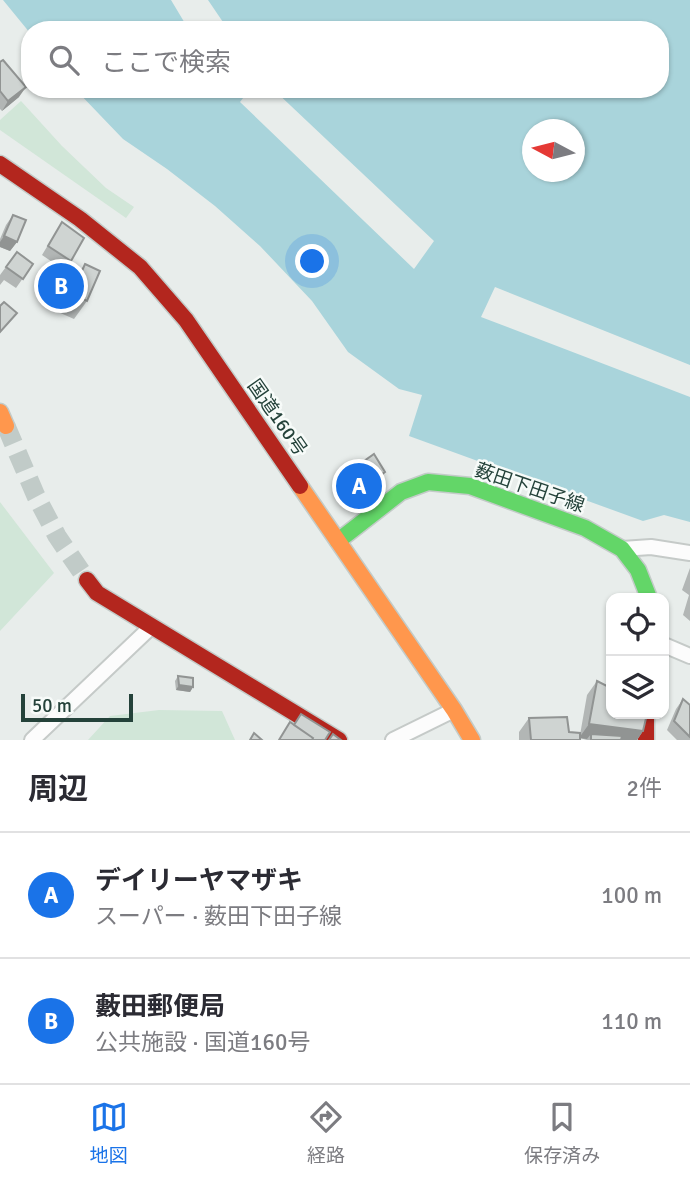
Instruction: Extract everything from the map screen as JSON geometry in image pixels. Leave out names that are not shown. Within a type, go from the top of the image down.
[{"type":"main road","name":"国道160号","points":[[0,164],[80,219],[140,267],[186,320],[454,710],[471,740]]},
{"type":"main road","name":"薮田下田子線","points":[[338,541],[401,492],[428,482],[470,486],[584,528],[622,549],[638,570],[647,593]]},
{"type":"main road","points":[[87,580],[97,593],[339,740]]},
{"type":"main road","points":[[646,719],[646,740]]},
{"type":"street","points":[[622,549],[651,547],[690,552]]},
{"type":"street","points":[[32,740],[152,626]]},
{"type":"street","points":[[669,647],[690,656]]},
{"type":"street","points":[[393,740],[454,710]]},
{"type":"green space","points":[[21,101],[62,146],[106,188],[134,207],[126,218],[0,130],[0,120]]},
{"type":"green space","points":[[0,502],[54,573],[0,631]]},
{"type":"green space","points":[[159,710],[222,711],[235,740],[88,740],[110,716]]},
{"type":"water","points":[[3,0],[690,0],[690,522],[664,515],[643,521],[409,436],[422,395],[399,389],[348,352],[312,301],[260,246],[215,206],[123,139],[84,98],[669,98],[669,21],[21,22]]},
{"type":"pier","points":[[171,0],[208,0],[222,21],[184,21]]},
{"type":"pier","points":[[243,98],[283,98],[434,241],[414,269],[240,102]]},
{"type":"pier","points":[[495,287],[690,365],[690,397],[481,317]]},
{"type":"building","points":[[3,60],[21,81],[21,91],[8,101],[0,91],[0,62]]},
{"type":"building","points":[[13,215],[26,220],[17,242],[4,236]]},
{"type":"building","points":[[62,222],[84,238],[71,261],[48,246]]},
{"type":"building","points":[[17,252],[33,264],[23,279],[6,267]]},
{"type":"building","points":[[85,264],[100,271],[87,301],[62,289],[69,275],[78,280]]},
{"type":"building","points":[[4,302],[17,313],[0,332],[0,306]]},
{"type":"building","points":[[374,454],[385,472],[355,493],[343,476]]},
{"type":"building","points":[[178,676],[193,678],[193,687],[179,685]]},
{"type":"building","points":[[597,681],[606,686],[606,719],[646,719],[643,731],[589,724]]},
{"type":"building","points":[[683,699],[690,705],[690,737],[674,721]]},
{"type":"building","points":[[301,714],[330,732],[325,740],[312,740],[313,738],[294,725]]},
{"type":"building","points":[[567,717],[569,732],[580,733],[580,740],[531,740],[529,718]]},
{"type":"building","points":[[290,722],[313,738],[312,740],[279,740]]},
{"type":"building","points":[[254,733],[262,740],[250,740]]},
{"type":"building","points":[[333,734],[341,740],[329,740]]},
{"type":"building","points":[[591,734],[622,736],[621,740],[591,740]]},
{"type":"tunnel","points":[[6,426],[36,496],[57,536],[87,580]]},
{"type":"traffic: fast","points":[[338,541],[401,492],[428,482],[470,486],[585,528],[622,549],[638,570],[647,593]]},
{"type":"traffic: slow","points":[[0,412],[6,426]]},
{"type":"traffic: slow","points":[[300,486],[472,740]]},
{"type":"traffic: jam","points":[[0,164],[80,219],[140,267],[186,320],[300,486]]},
{"type":"traffic: jam","points":[[87,580],[97,593],[339,740]]},
{"type":"traffic: jam","points":[[646,719],[646,740]]},
{"type":"place","name":"藪田郵便局","points":[[61,286]]},
{"type":"place","name":"デイリーヤマザキ","points":[[359,486]]}]
